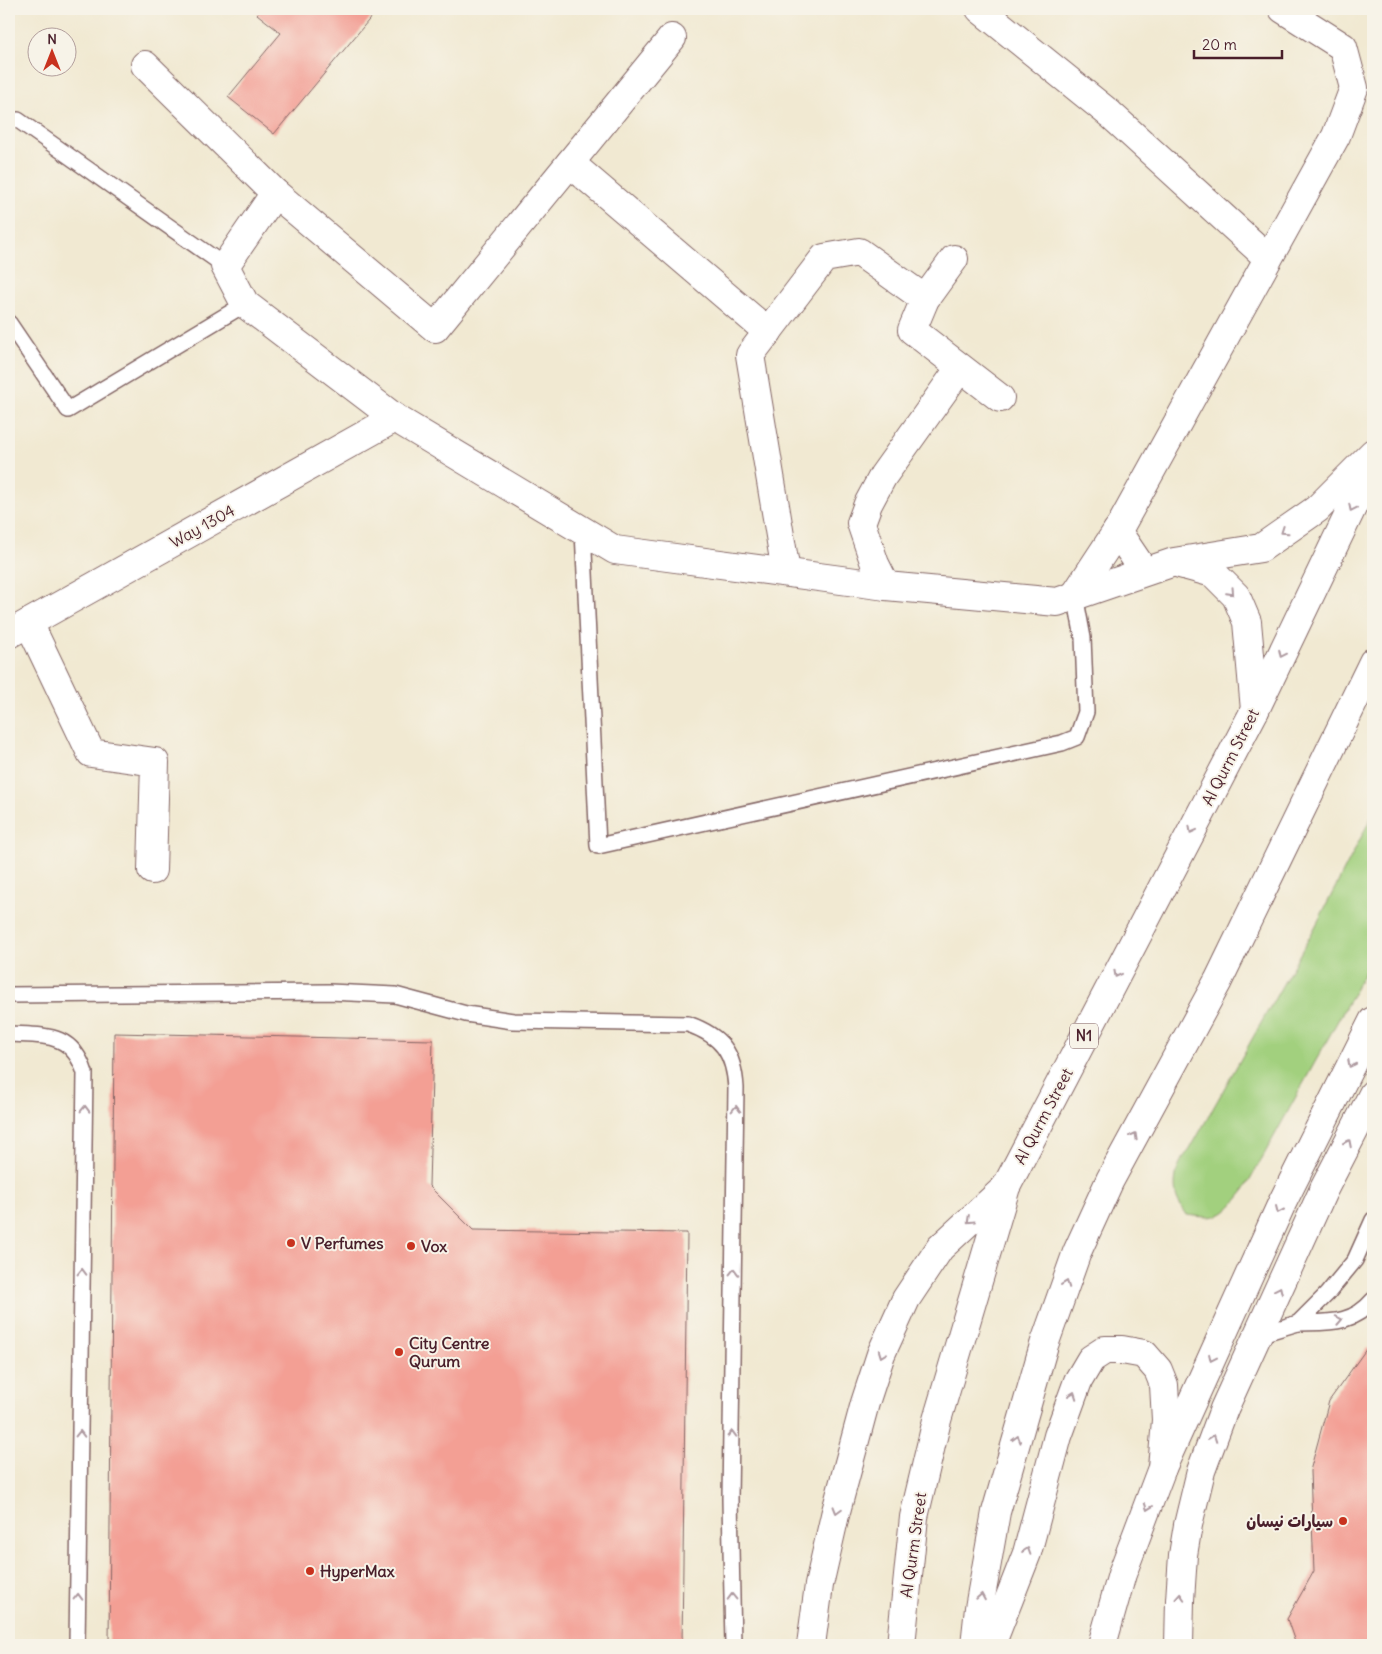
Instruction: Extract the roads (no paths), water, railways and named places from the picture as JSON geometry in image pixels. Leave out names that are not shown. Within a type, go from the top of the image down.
[{"type":"main road","points":[[980,9],[1110,114],[1268,258]]},
{"type":"main road","points":[[1075,595],[1117,530],[1336,136],[1354,88],[1343,47],[1283,9]]},
{"type":"main road","points":[[146,65],[275,193],[436,328],[672,38]]},
{"type":"main road","points":[[570,163],[768,332]]},
{"type":"main road","points":[[275,193],[225,266],[245,304],[395,418],[615,550],[886,586],[1057,602],[1174,562],[1260,548],[1317,509],[1373,453]]},
{"type":"main road","points":[[786,572],[750,355],[824,258],[859,252],[925,299]]},
{"type":"main road","points":[[954,259],[925,299],[912,330],[1000,398]]},
{"type":"main road","points":[[886,586],[875,564],[862,523],[868,504],[883,476],[960,368]]},
{"type":"main road","name":"Way 1304","points":[[19,629],[395,418]]},
{"type":"main road","name":"Al Qurm Street","points":[[901,1645],[914,1517],[937,1420],[1006,1187],[1255,710],[1373,464]]},
{"type":"main road","points":[[1117,530],[1144,572]]},
{"type":"main road","points":[[1174,562],[1213,573],[1236,596],[1247,622],[1255,710]]},
{"type":"main road","points":[[19,629],[91,753],[155,762],[152,870]]},
{"type":"main road","points":[[975,1645],[979,1608],[996,1512],[1044,1345],[1077,1252],[1110,1180],[1218,981],[1373,662]]},
{"type":"main road","points":[[1341,730],[1373,676]]},
{"type":"main road","points":[[1102,1645],[1122,1574],[1162,1468],[1282,1203],[1373,1021]]},
{"type":"main road","points":[[1179,1645],[1183,1555],[1201,1471],[1224,1409],[1324,1189],[1373,1094]]},
{"type":"main road","points":[[810,1645],[819,1585],[835,1515],[865,1403],[881,1354],[906,1299],[940,1248],[1006,1187]]},
{"type":"main road","points":[[991,1645],[1027,1553],[1058,1436],[1078,1381],[1091,1359],[1105,1350],[1122,1350],[1144,1354],[1158,1370],[1164,1385],[1166,1420],[1162,1468]]},
{"type":"lane","points":[[18,120],[225,266]]},
{"type":"lane","points":[[9,323],[68,410],[245,304]]},
{"type":"lane","points":[[583,530],[598,846],[1062,743],[1076,737],[1086,712],[1083,638],[1075,595]]},
{"type":"lane","points":[[9,995],[329,992],[395,995],[466,1014],[513,1021],[688,1024],[705,1030],[719,1040],[729,1054],[735,1070],[736,1088],[730,1499],[733,1645]]},
{"type":"lane","points":[[9,1034],[56,1038],[75,1051],[85,1073],[77,1645]]},
{"type":"lane","points":[[1298,1323],[1327,1294],[1355,1260],[1373,1220]]},
{"type":"lane","points":[[1258,1335],[1298,1323],[1342,1321],[1355,1316],[1373,1300]]},
{"type":"place","name":"V Perfumes","points":[[291,1243]]},
{"type":"place","name":"Vox","points":[[411,1246]]},
{"type":"place","name":"City Centre Qurum","points":[[399,1352]]},
{"type":"place","name":"سيارات نيسان","points":[[1343,1521]]},
{"type":"place","name":"HyperMax","points":[[310,1571]]}]
